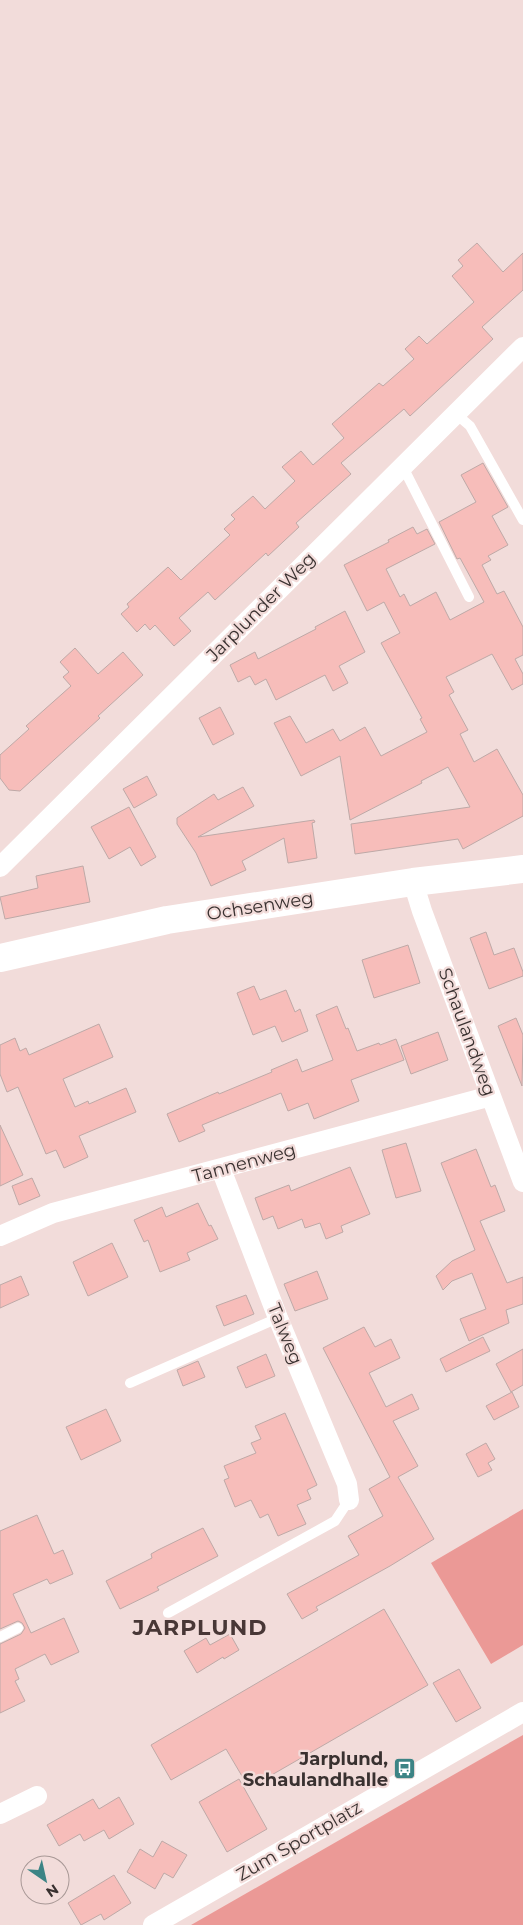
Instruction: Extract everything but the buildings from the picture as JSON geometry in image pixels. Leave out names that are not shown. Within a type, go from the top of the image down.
[{"type":"main road","name":"Ochsenweg","points":[[0,958],[167,920],[413,882],[523,869]]},
{"type":"street","name":"Jarplunder Weg","points":[[0,867],[523,347]]},
{"type":"street","name":"Schaulandweg","points":[[413,882],[422,911],[523,1182]]},
{"type":"street","name":"Tannenweg","points":[[0,1236],[53,1213],[491,1096]]},
{"type":"street","name":"Talweg","points":[[221,1169],[278,1318],[347,1484],[349,1500]]},
{"type":"street","name":"Zum Sportplatz","points":[[153,1925],[523,1712]]},
{"type":"street","points":[[0,1814],[37,1796]]},
{"type":"lane","points":[[456,414],[470,426],[523,520]]},
{"type":"lane","points":[[403,467],[469,597]]},
{"type":"lane","points":[[130,1383],[278,1318]]},
{"type":"lane","points":[[168,1613],[335,1521],[349,1500]]},
{"type":"lane","points":[[0,1637],[18,1628]]},
{"type":"shaded area","points":[[523,1509],[523,1645],[491,1664],[431,1563]]},
{"type":"shaded area","points":[[523,1735],[523,1925],[191,1925]]},
{"type":"place","name":"Jarplund, Schaulandhalle","points":[[404,1769]]},
{"type":"district","name":"JARPLUND","points":[[200,1627]]}]
